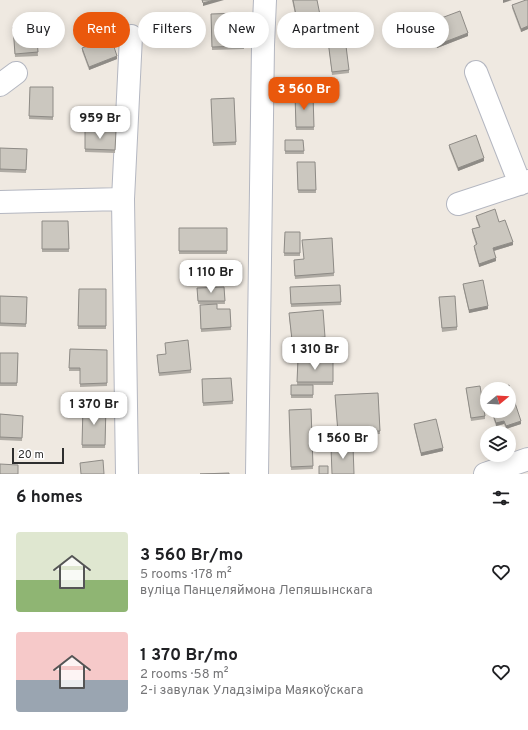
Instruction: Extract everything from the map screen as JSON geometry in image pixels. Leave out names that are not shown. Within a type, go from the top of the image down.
[{"type":"street","points":[[257,474],[263,45],[265,0]]},
{"type":"street","points":[[127,474],[123,199],[131,36]]},
{"type":"street","points":[[458,204],[524,183],[476,72]]},
{"type":"street","points":[[0,202],[123,199]]},
{"type":"street","points":[[485,474],[528,459]]},
{"type":"building","points":[[202,0],[214,0],[203,3]]},
{"type":"building","points":[[293,0],[317,0],[319,12],[295,12]]},
{"type":"building","points":[[528,0],[528,26],[521,29],[512,5]]},
{"type":"building","points":[[460,11],[468,33],[449,40],[449,15]]},
{"type":"building","points":[[211,14],[214,14],[214,47],[212,47]]},
{"type":"building","points":[[15,48],[38,48],[38,52],[15,54]]},
{"type":"building","points":[[82,48],[114,48],[117,56],[89,67]]},
{"type":"building","points":[[329,48],[346,48],[349,70],[332,72]]},
{"type":"building","points":[[30,87],[53,87],[53,117],[29,116]]},
{"type":"building","points":[[295,95],[313,95],[314,127],[296,127]]},
{"type":"building","points":[[234,98],[236,142],[213,143],[211,99]]},
{"type":"building","points":[[85,130],[116,131],[115,150],[85,149]]},
{"type":"building","points":[[476,135],[484,158],[458,168],[449,145]]},
{"type":"building","points":[[285,140],[303,140],[304,151],[285,151]]},
{"type":"building","points":[[0,148],[27,149],[26,170],[0,169]]},
{"type":"building","points":[[297,162],[315,162],[316,190],[298,190]]},
{"type":"building","points":[[495,209],[499,222],[505,220],[513,242],[493,248],[496,258],[479,264],[474,246],[477,244],[472,229],[480,227],[476,216]]},
{"type":"building","points":[[42,221],[68,221],[69,249],[42,249]]},
{"type":"building","points":[[179,228],[227,228],[227,251],[179,251]]},
{"type":"building","points":[[285,232],[300,232],[300,253],[284,253]]},
{"type":"building","points":[[332,238],[334,273],[295,276],[294,260],[304,259],[302,240]]},
{"type":"building","points":[[483,280],[488,306],[469,310],[463,284]]},
{"type":"building","points":[[340,285],[341,302],[291,304],[290,287]]},
{"type":"building","points":[[224,287],[225,301],[198,301],[197,288]]},
{"type":"building","points":[[79,289],[106,289],[106,326],[78,326]]},
{"type":"building","points":[[0,296],[27,297],[26,324],[0,323]]},
{"type":"building","points":[[455,296],[457,327],[442,328],[439,297]]},
{"type":"building","points":[[217,304],[217,309],[230,309],[231,327],[201,329],[200,305]]},
{"type":"building","points":[[323,310],[325,337],[292,340],[289,313]]},
{"type":"building","points":[[188,340],[191,370],[159,373],[157,355],[166,354],[165,343]]},
{"type":"building","points":[[317,345],[318,355],[300,356],[299,346]]},
{"type":"building","points":[[70,349],[107,350],[107,383],[80,384],[80,368],[69,368]]},
{"type":"building","points":[[0,353],[18,353],[17,383],[0,383]]},
{"type":"building","points":[[298,359],[333,360],[333,382],[297,382]]},
{"type":"building","points":[[231,378],[233,401],[203,403],[202,379]]},
{"type":"building","points":[[291,385],[313,385],[313,395],[291,395]]},
{"type":"building","points":[[480,386],[480,417],[471,418],[466,388]]},
{"type":"building","points":[[378,393],[380,431],[338,433],[335,395]]},
{"type":"building","points":[[83,406],[106,406],[105,445],[82,445]]},
{"type":"building","points":[[516,406],[521,421],[506,426],[504,421],[496,423],[494,418],[516,418]]},
{"type":"building","points":[[311,409],[313,466],[291,467],[289,410]]},
{"type":"building","points":[[0,414],[23,416],[22,438],[0,437]]},
{"type":"building","points":[[436,419],[443,448],[421,453],[414,424]]},
{"type":"building","points":[[353,446],[354,474],[332,474],[331,447]]},
{"type":"building","points":[[103,460],[104,474],[81,474],[80,463]]},
{"type":"building","points":[[0,464],[18,465],[18,474],[0,474]]},
{"type":"building","points":[[319,466],[328,466],[328,474],[319,474]]},
{"type":"building","points":[[229,473],[229,474],[200,474]]}]
